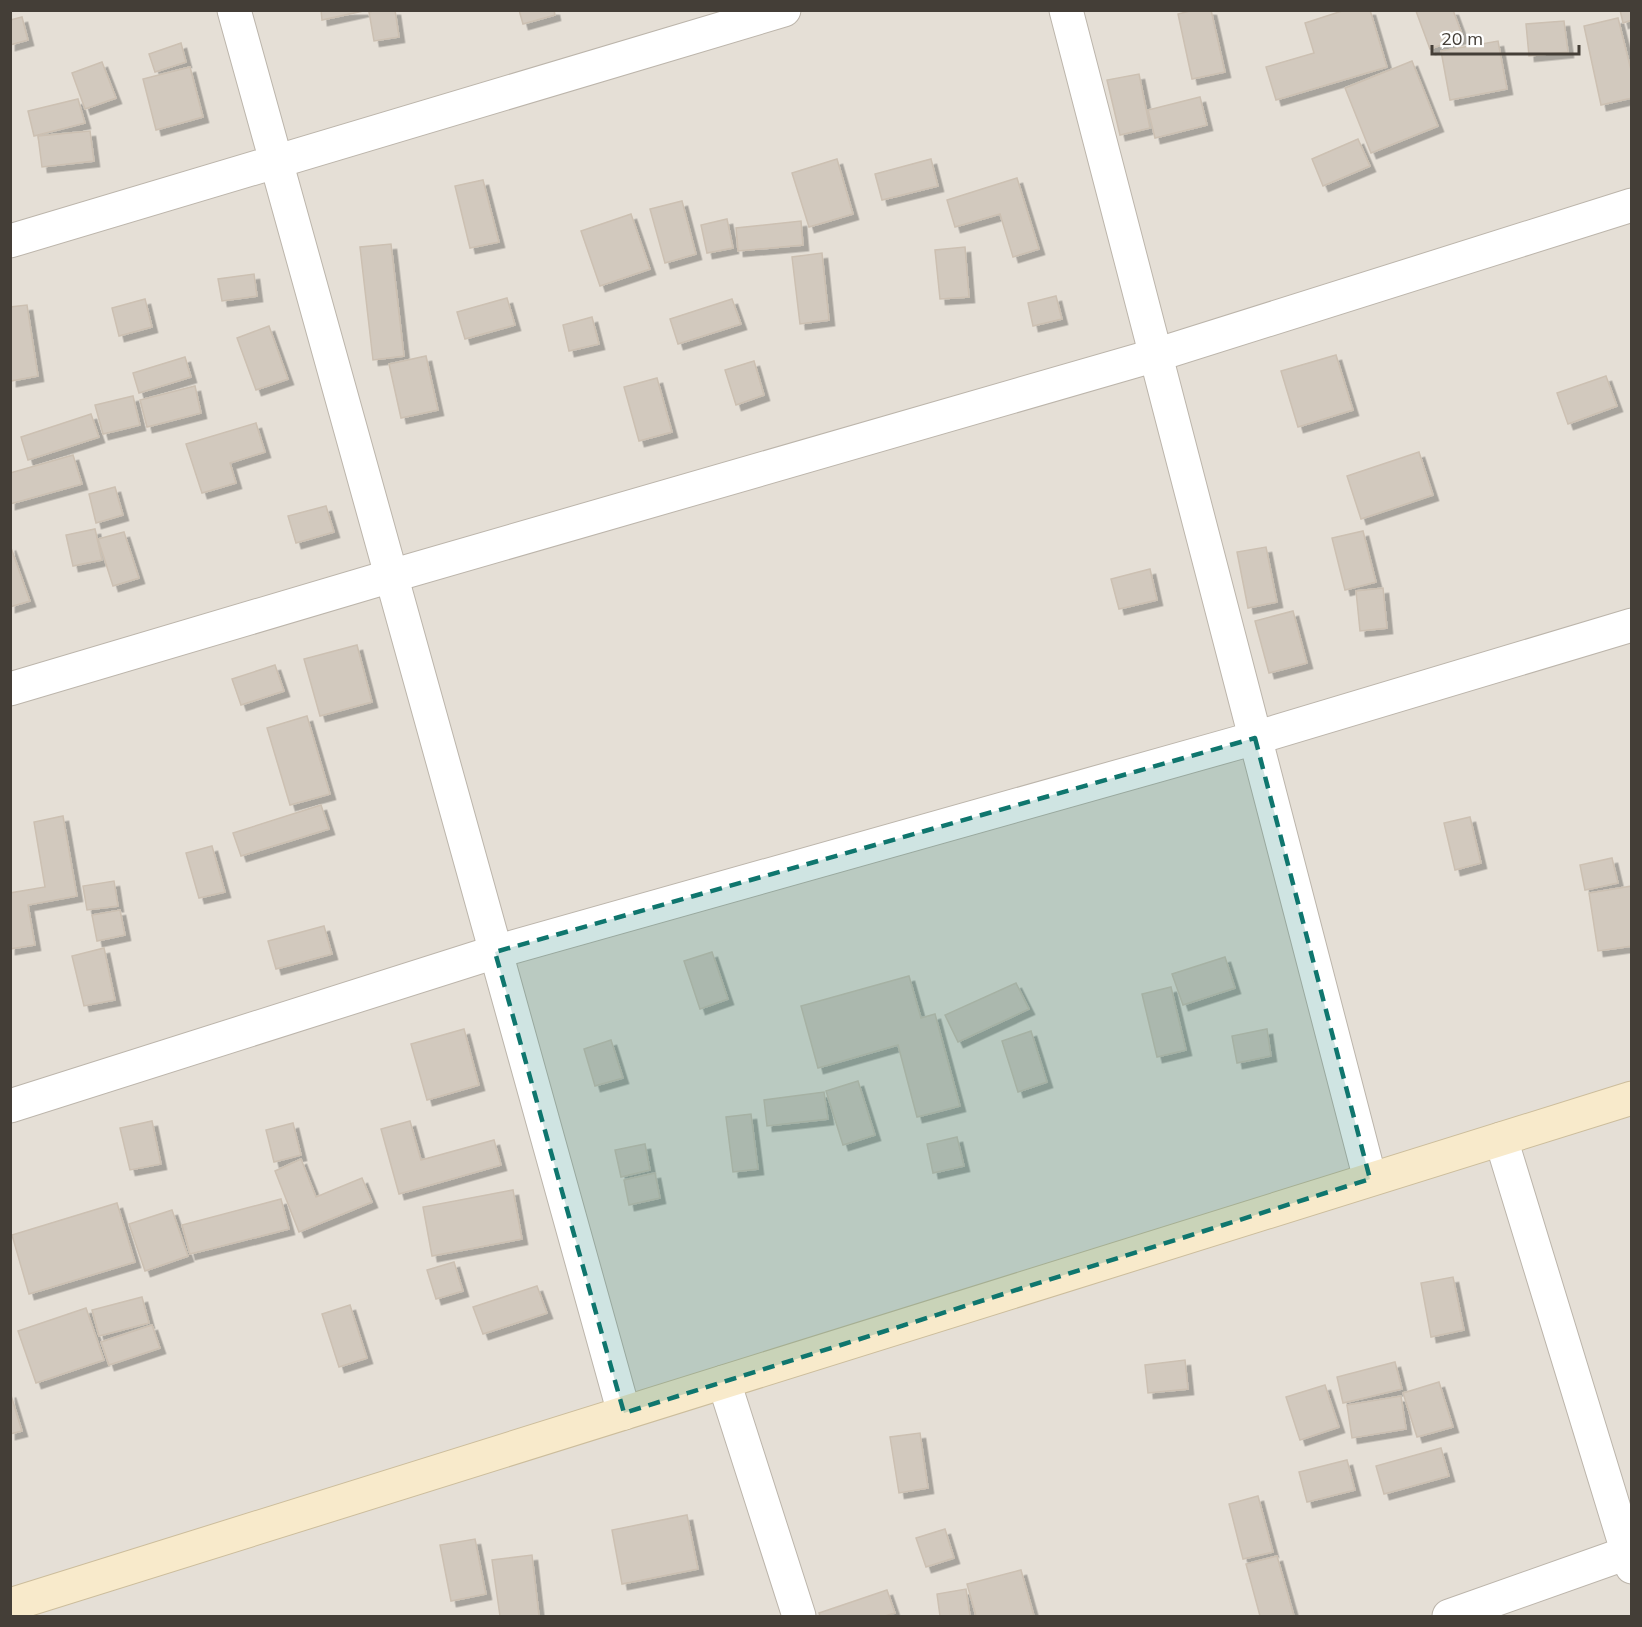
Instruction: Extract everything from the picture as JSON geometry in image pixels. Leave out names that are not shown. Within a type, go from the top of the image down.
[{"type":"street","points":[[234,10],[624,1413]]},
{"type":"street","points":[[10,241],[784,10]]},
{"type":"street","points":[[1066,10],[1370,1179]]},
{"type":"street","points":[[10,689],[391,576],[1156,355],[1632,205]]},
{"type":"street","points":[[10,1106],[495,952],[1255,738],[1632,625]]},
{"type":"street","points":[[10,1605],[1632,1098]]},
{"type":"street","points":[[1449,1617],[1629,1560],[1501,1139]]},
{"type":"street","points":[[724,1382],[799,1617]]},
{"type":"highlighted area","points":[[1255,738],[1370,1179],[624,1413],[495,952]]},
{"type":"shaded area","points":[[11,11],[1631,11],[1631,1616],[11,1616]]},
{"type":"building","points":[[321,10],[368,10],[322,20]]},
{"type":"building","points":[[395,10],[399,37],[374,41],[369,12]]},
{"type":"building","points":[[519,10],[554,10],[555,15],[523,24]]},
{"type":"building","points":[[1194,10],[1211,10],[1225,72],[1192,79],[1178,14]]},
{"type":"building","points":[[1345,10],[1370,10],[1387,67],[1276,100],[1266,67],[1314,53],[1305,23]]},
{"type":"building","points":[[1453,10],[1463,37],[1430,49],[1416,11]]},
{"type":"building","points":[[1620,10],[1632,10],[1632,20],[1623,23]]},
{"type":"building","points":[[22,17],[28,40],[10,45],[10,20]]},
{"type":"building","points":[[1618,18],[1632,74],[1632,98],[1601,105],[1584,26]]},
{"type":"building","points":[[1564,21],[1568,52],[1529,56],[1526,24]]},
{"type":"building","points":[[1498,41],[1507,89],[1450,100],[1441,51]]},
{"type":"building","points":[[181,43],[186,62],[155,72],[149,54]]},
{"type":"building","points":[[1412,61],[1438,126],[1371,153],[1345,88]]},
{"type":"building","points":[[102,62],[116,98],[85,109],[72,73]]},
{"type":"building","points":[[190,67],[203,117],[156,130],[143,79]]},
{"type":"building","points":[[1139,74],[1150,128],[1120,135],[1107,80]]},
{"type":"building","points":[[1200,97],[1207,125],[1155,138],[1148,110]]},
{"type":"building","points":[[78,99],[85,123],[34,136],[28,111]]},
{"type":"building","points":[[90,131],[94,161],[42,167],[38,136]]},
{"type":"building","points":[[1358,139],[1370,166],[1323,186],[1312,159]]},
{"type":"building","points":[[837,159],[853,214],[809,227],[792,173]]},
{"type":"building","points":[[931,159],[938,186],[882,200],[875,174]]},
{"type":"building","points":[[1017,178],[1039,249],[1013,257],[1000,214],[955,227],[947,200]]},
{"type":"building","points":[[483,180],[499,242],[470,248],[455,186]]},
{"type":"building","points":[[682,201],[696,254],[665,263],[650,209]]},
{"type":"building","points":[[631,214],[650,269],[600,286],[581,231]]},
{"type":"building","points":[[727,219],[733,248],[707,253],[701,225]]},
{"type":"building","points":[[801,221],[803,245],[738,251],[736,228]]},
{"type":"building","points":[[391,244],[404,356],[373,360],[360,247]]},
{"type":"building","points":[[965,247],[969,297],[940,299],[935,250]]},
{"type":"building","points":[[822,253],[829,320],[800,324],[792,257]]},
{"type":"building","points":[[254,274],[257,296],[222,301],[218,279]]},
{"type":"building","points":[[1056,296],[1062,319],[1033,326],[1028,303]]},
{"type":"building","points":[[507,298],[515,325],[465,339],[457,312]]},
{"type":"building","points":[[145,299],[152,327],[119,336],[112,308]]},
{"type":"building","points":[[732,299],[741,324],[678,344],[670,319]]},
{"type":"building","points":[[27,305],[38,376],[11,381],[10,307]]},
{"type":"building","points":[[592,317],[599,344],[569,351],[563,325]]},
{"type":"building","points":[[269,326],[288,379],[256,390],[237,338]]},
{"type":"building","points":[[1336,355],[1353,410],[1298,427],[1281,371]]},
{"type":"building","points":[[426,356],[438,410],[401,418],[389,364]]},
{"type":"building","points":[[185,357],[191,377],[139,393],[133,373]]},
{"type":"building","points":[[754,361],[764,395],[736,405],[725,370]]},
{"type":"building","points":[[1606,376],[1617,406],[1568,424],[1557,393]]},
{"type":"building","points":[[657,378],[672,432],[639,441],[624,387]]},
{"type":"building","points":[[195,386],[201,413],[147,427],[140,400]]},
{"type":"building","points":[[133,396],[140,425],[103,434],[95,405]]},
{"type":"building","points":[[91,414],[99,437],[28,460],[21,437]]},
{"type":"building","points":[[256,423],[265,452],[230,463],[236,483],[202,493],[186,444]]},
{"type":"building","points":[[1419,452],[1433,495],[1361,519],[1347,476]]},
{"type":"building","points":[[73,455],[82,484],[10,504],[10,473]]},
{"type":"building","points":[[115,487],[123,515],[96,523],[89,494]]},
{"type":"building","points":[[326,506],[334,532],[296,543],[288,516]]},
{"type":"building","points":[[95,529],[102,560],[73,566],[66,535]]},
{"type":"building","points":[[1363,531],[1376,582],[1345,590],[1332,538]]},
{"type":"building","points":[[124,532],[139,578],[113,586],[98,539]]},
{"type":"building","points":[[10,545],[30,601],[10,607]]},
{"type":"building","points":[[1266,547],[1277,602],[1248,608],[1237,552]]},
{"type":"building","points":[[1150,569],[1157,600],[1119,609],[1111,579]]},
{"type":"building","points":[[1383,588],[1387,628],[1360,631],[1356,591]]},
{"type":"building","points":[[1293,611],[1307,663],[1269,673],[1255,621]]},
{"type":"building","points":[[357,645],[372,702],[320,716],[304,659]]},
{"type":"building","points":[[275,665],[284,691],[241,705],[232,679]]},
{"type":"building","points":[[307,716],[330,794],[290,805],[267,728]]},
{"type":"building","points":[[321,805],[329,829],[241,856],[233,833]]},
{"type":"building","points":[[63,816],[77,896],[28,905],[35,945],[10,949],[10,893],[45,887],[34,822]]},
{"type":"building","points":[[1470,817],[1481,863],[1455,870],[1444,823]]},
{"type":"building","points":[[212,846],[225,892],[199,898],[186,853]]},
{"type":"building","points":[[1612,858],[1618,883],[1585,890],[1580,865]]},
{"type":"building","points":[[114,881],[118,906],[87,910],[83,886]]},
{"type":"building","points":[[1632,886],[1632,946],[1598,951],[1589,893]]},
{"type":"building","points":[[120,910],[125,935],[97,941],[92,915]]},
{"type":"building","points":[[324,926],[332,954],[276,969],[268,941]]},
{"type":"building","points":[[104,948],[115,1000],[84,1006],[72,956]]},
{"type":"building","points":[[712,952],[728,999],[700,1009],[684,961]]},
{"type":"building","points":[[1225,957],[1235,988],[1183,1005],[1172,974]]},
{"type":"building","points":[[909,976],[921,1018],[935,1014],[960,1106],[917,1117],[898,1045],[818,1068],[801,1006]]},
{"type":"building","points":[[1016,983],[1029,1009],[958,1042],[945,1015]]},
{"type":"building","points":[[1171,987],[1186,1050],[1157,1057],[1142,994]]},
{"type":"building","points":[[464,1029],[479,1085],[427,1100],[411,1044]]},
{"type":"building","points":[[1267,1029],[1271,1056],[1237,1063],[1232,1036]]},
{"type":"building","points":[[1031,1031],[1047,1082],[1018,1092],[1002,1041]]},
{"type":"building","points":[[611,1040],[623,1078],[595,1086],[584,1049]]},
{"type":"building","points":[[858,1081],[875,1135],[843,1145],[826,1091]]},
{"type":"building","points":[[824,1092],[828,1119],[767,1126],[764,1100]]},
{"type":"building","points":[[751,1114],[758,1169],[733,1172],[726,1117]]},
{"type":"building","points":[[152,1121],[161,1164],[130,1170],[120,1128]]},
{"type":"building","points":[[410,1121],[421,1160],[494,1140],[501,1165],[399,1194],[381,1129]]},
{"type":"building","points":[[293,1123],[301,1155],[274,1162],[266,1130]]},
{"type":"building","points":[[957,1137],[964,1166],[933,1173],[927,1144]]},
{"type":"building","points":[[645,1144],[650,1170],[621,1177],[615,1150]]},
{"type":"building","points":[[301,1159],[316,1197],[362,1178],[372,1202],[299,1232],[275,1171]]},
{"type":"building","points":[[655,1173],[660,1198],[629,1205],[624,1180]]},
{"type":"building","points":[[513,1190],[522,1239],[432,1256],[423,1207]]},
{"type":"building","points":[[281,1199],[289,1229],[190,1254],[182,1225]]},
{"type":"building","points":[[117,1203],[135,1262],[29,1294],[12,1235]]},
{"type":"building","points":[[172,1210],[188,1256],[145,1271],[129,1224]]},
{"type":"building","points":[[454,1262],[463,1291],[436,1299],[427,1270]]},
{"type":"building","points":[[1453,1277],[1464,1330],[1431,1337],[1421,1283]]},
{"type":"building","points":[[537,1286],[547,1313],[483,1334],[473,1307]]},
{"type":"building","points":[[142,1297],[149,1323],[99,1336],[92,1310]]},
{"type":"building","points":[[350,1305],[367,1358],[339,1367],[322,1314]]},
{"type":"building","points":[[86,1308],[104,1360],[36,1383],[18,1331]]},
{"type":"building","points":[[152,1325],[160,1348],[109,1365],[101,1342]]},
{"type":"building","points":[[1185,1360],[1188,1389],[1148,1393],[1145,1365]]},
{"type":"building","points":[[1395,1362],[1402,1389],[1343,1403],[1337,1377]]},
{"type":"building","points":[[1439,1382],[1453,1427],[1417,1437],[1403,1393]]},
{"type":"building","points":[[1325,1385],[1339,1427],[1300,1440],[1286,1397]]},
{"type":"building","points":[[10,1392],[22,1431],[10,1434]]},
{"type":"building","points":[[1401,1396],[1406,1429],[1352,1438],[1347,1405]]},
{"type":"building","points":[[920,1433],[928,1488],[899,1493],[890,1437]]},
{"type":"building","points":[[1441,1448],[1449,1476],[1384,1494],[1376,1466]]},
{"type":"building","points":[[1347,1460],[1355,1490],[1307,1502],[1299,1472]]},
{"type":"building","points":[[1258,1496],[1273,1552],[1243,1559],[1229,1504]]},
{"type":"building","points":[[687,1515],[698,1569],[622,1584],[612,1530]]},
{"type":"building","points":[[945,1529],[954,1558],[926,1567],[916,1538]]},
{"type":"building","points":[[475,1539],[486,1594],[451,1601],[440,1545]]},
{"type":"building","points":[[532,1555],[539,1616],[500,1616],[492,1560]]},
{"type":"building","points":[[1277,1556],[1294,1616],[1260,1616],[1246,1564]]},
{"type":"building","points":[[1021,1570],[1034,1616],[976,1616],[967,1584]]},
{"type":"building","points":[[966,1589],[970,1616],[940,1616],[937,1594]]},
{"type":"building","points":[[887,1590],[895,1613],[885,1616],[820,1616],[819,1613]]}]
